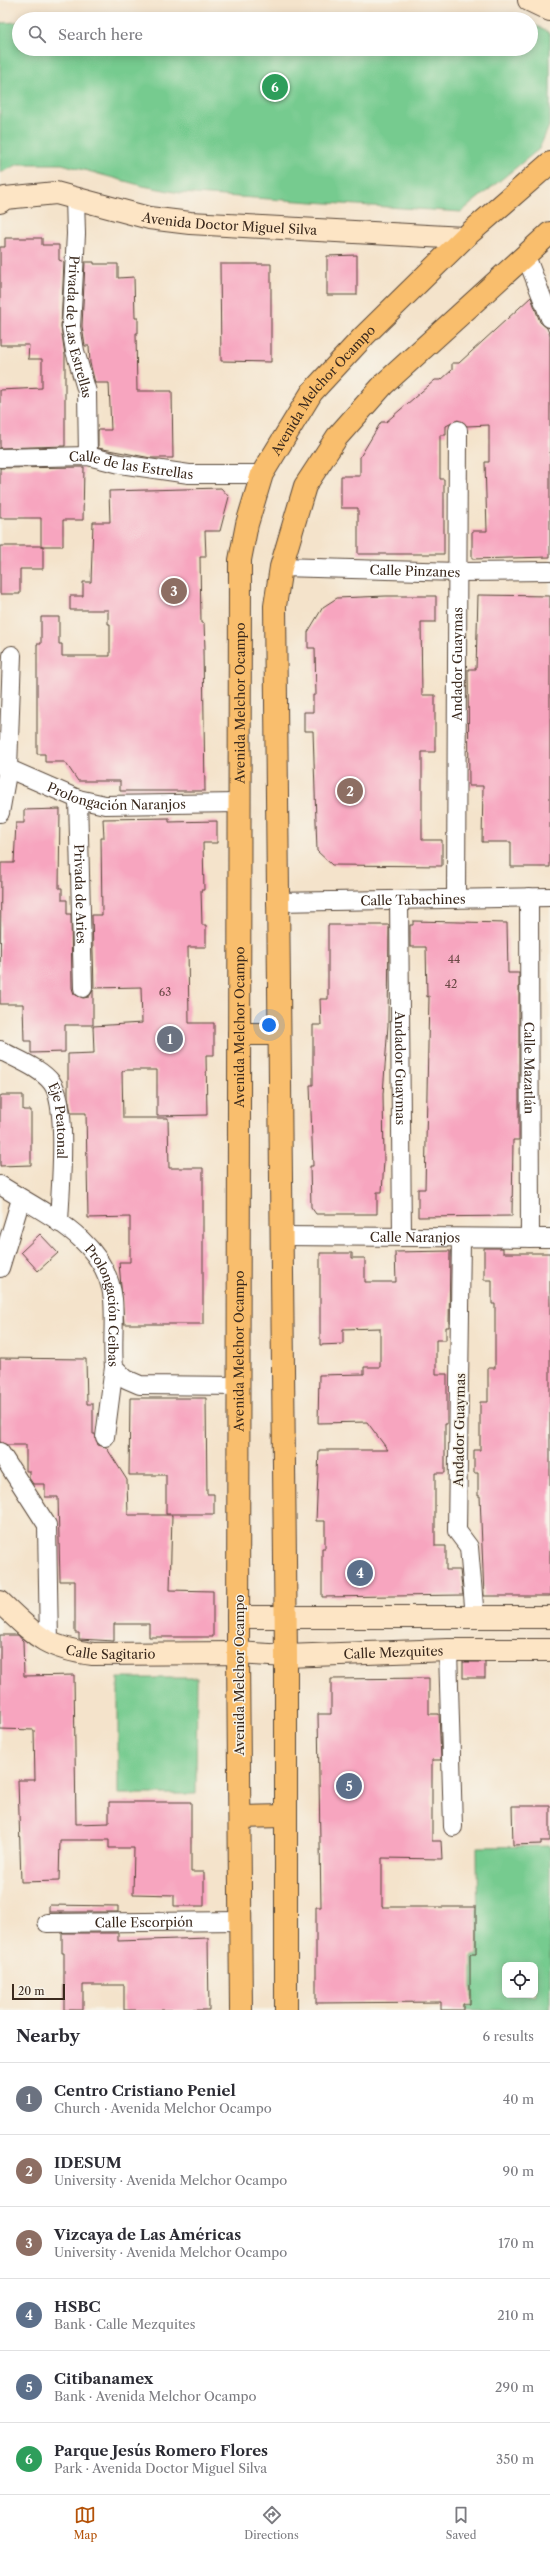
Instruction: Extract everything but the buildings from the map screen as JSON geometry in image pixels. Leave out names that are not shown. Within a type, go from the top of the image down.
[{"type":"main road","name":"Avenida Melchor Ocampo","points":[[241,2010],[238,1653],[240,1386],[238,803],[240,560],[247,524],[262,474],[312,392],[364,336],[464,238],[550,163]]},
{"type":"main road","points":[[286,2010],[286,1656],[276,902],[275,606],[281,568],[305,486],[337,437],[384,384],[550,233]]},
{"type":"main road","points":[[239,1034],[278,1034]]},
{"type":"main road","points":[[240,1817],[286,1816]]},
{"type":"street","points":[[529,0],[550,10]]},
{"type":"street","name":"Avenida Doctor Miguel Silva","points":[[0,202],[5,198],[56,193],[149,218],[190,223],[464,238]]},
{"type":"street","name":"Privada de Las Estrellas","points":[[75,197],[76,234],[71,327],[75,351],[87,392],[88,456]]},
{"type":"street","points":[[526,256],[550,318]]},
{"type":"street","name":"Andador Guaymas","points":[[456,898],[458,430]]},
{"type":"street","name":"Calle de las Estrellas","points":[[0,458],[88,456],[120,464],[189,474],[262,474]]},
{"type":"street","name":"Calle Pinzanes","points":[[281,568],[458,572],[550,571]]},
{"type":"street","points":[[0,813],[12,655]]},
{"type":"street","name":"Prolongación Naranjos","points":[[4,766],[78,799],[105,805],[238,803]]},
{"type":"street","name":"Privada de Aries","points":[[78,799],[83,988]]},
{"type":"street","name":"Calle Mazatlán","points":[[529,897],[530,1238]]},
{"type":"street","name":"Calle Tabachines","points":[[276,902],[550,897]]},
{"type":"street","name":"Andador Guaymas","points":[[399,900],[402,1237]]},
{"type":"street","name":"Eje Peatonal","points":[[0,1050],[32,1067],[52,1083],[62,1107],[60,1222]]},
{"type":"street","name":"Prolongación Ceibas","points":[[0,1185],[60,1222],[88,1244],[105,1268],[113,1300],[114,1367],[126,1379],[140,1385],[240,1386]]},
{"type":"street","points":[[0,1268],[21,1199]]},
{"type":"street","name":"Calle Naranjos","points":[[280,1236],[550,1238]]},
{"type":"street","name":"Andador Guaymas","points":[[461,1238],[458,1531],[469,1547],[475,1618]]},
{"type":"street","points":[[105,1438],[114,1367]]},
{"type":"street","points":[[0,1452],[47,1525],[49,1644]]},
{"type":"street","name":"Calle Sagitario","points":[[0,1602],[30,1630],[49,1644],[73,1652],[94,1654],[238,1653]]},
{"type":"street","points":[[238,1617],[550,1617]]},
{"type":"street","points":[[448,1650],[453,1827]]},
{"type":"street","name":"Calle Mezquites","points":[[238,1653],[286,1656],[448,1650],[550,1650]]},
{"type":"street","name":"Calle Escorpión","points":[[47,1923],[241,1921]]},
{"type":"green space","points":[[12,22],[12,56],[538,56],[538,27],[550,34],[550,124],[539,149],[461,212],[180,193],[143,186],[62,164],[19,164],[0,173],[0,23]]},
{"type":"green space","points":[[118,1678],[197,1678],[196,1794],[118,1794]]},
{"type":"green space","points":[[550,1846],[550,2010],[465,2010],[465,2006],[472,2005],[472,1956],[478,1955],[477,1847]]},
{"type":"place","name":"Parque Jesús Romero Flores","points":[[275,87]]},
{"type":"place","name":"Vizcaya de Las Américas","points":[[174,591]]},
{"type":"place","name":"IDESUM","points":[[350,791]]},
{"type":"place","name":"Centro Cristiano Peniel","points":[[170,1039]]},
{"type":"place","name":"HSBC","points":[[360,1573]]},
{"type":"place","name":"Citibanamex","points":[[349,1786]]}]
